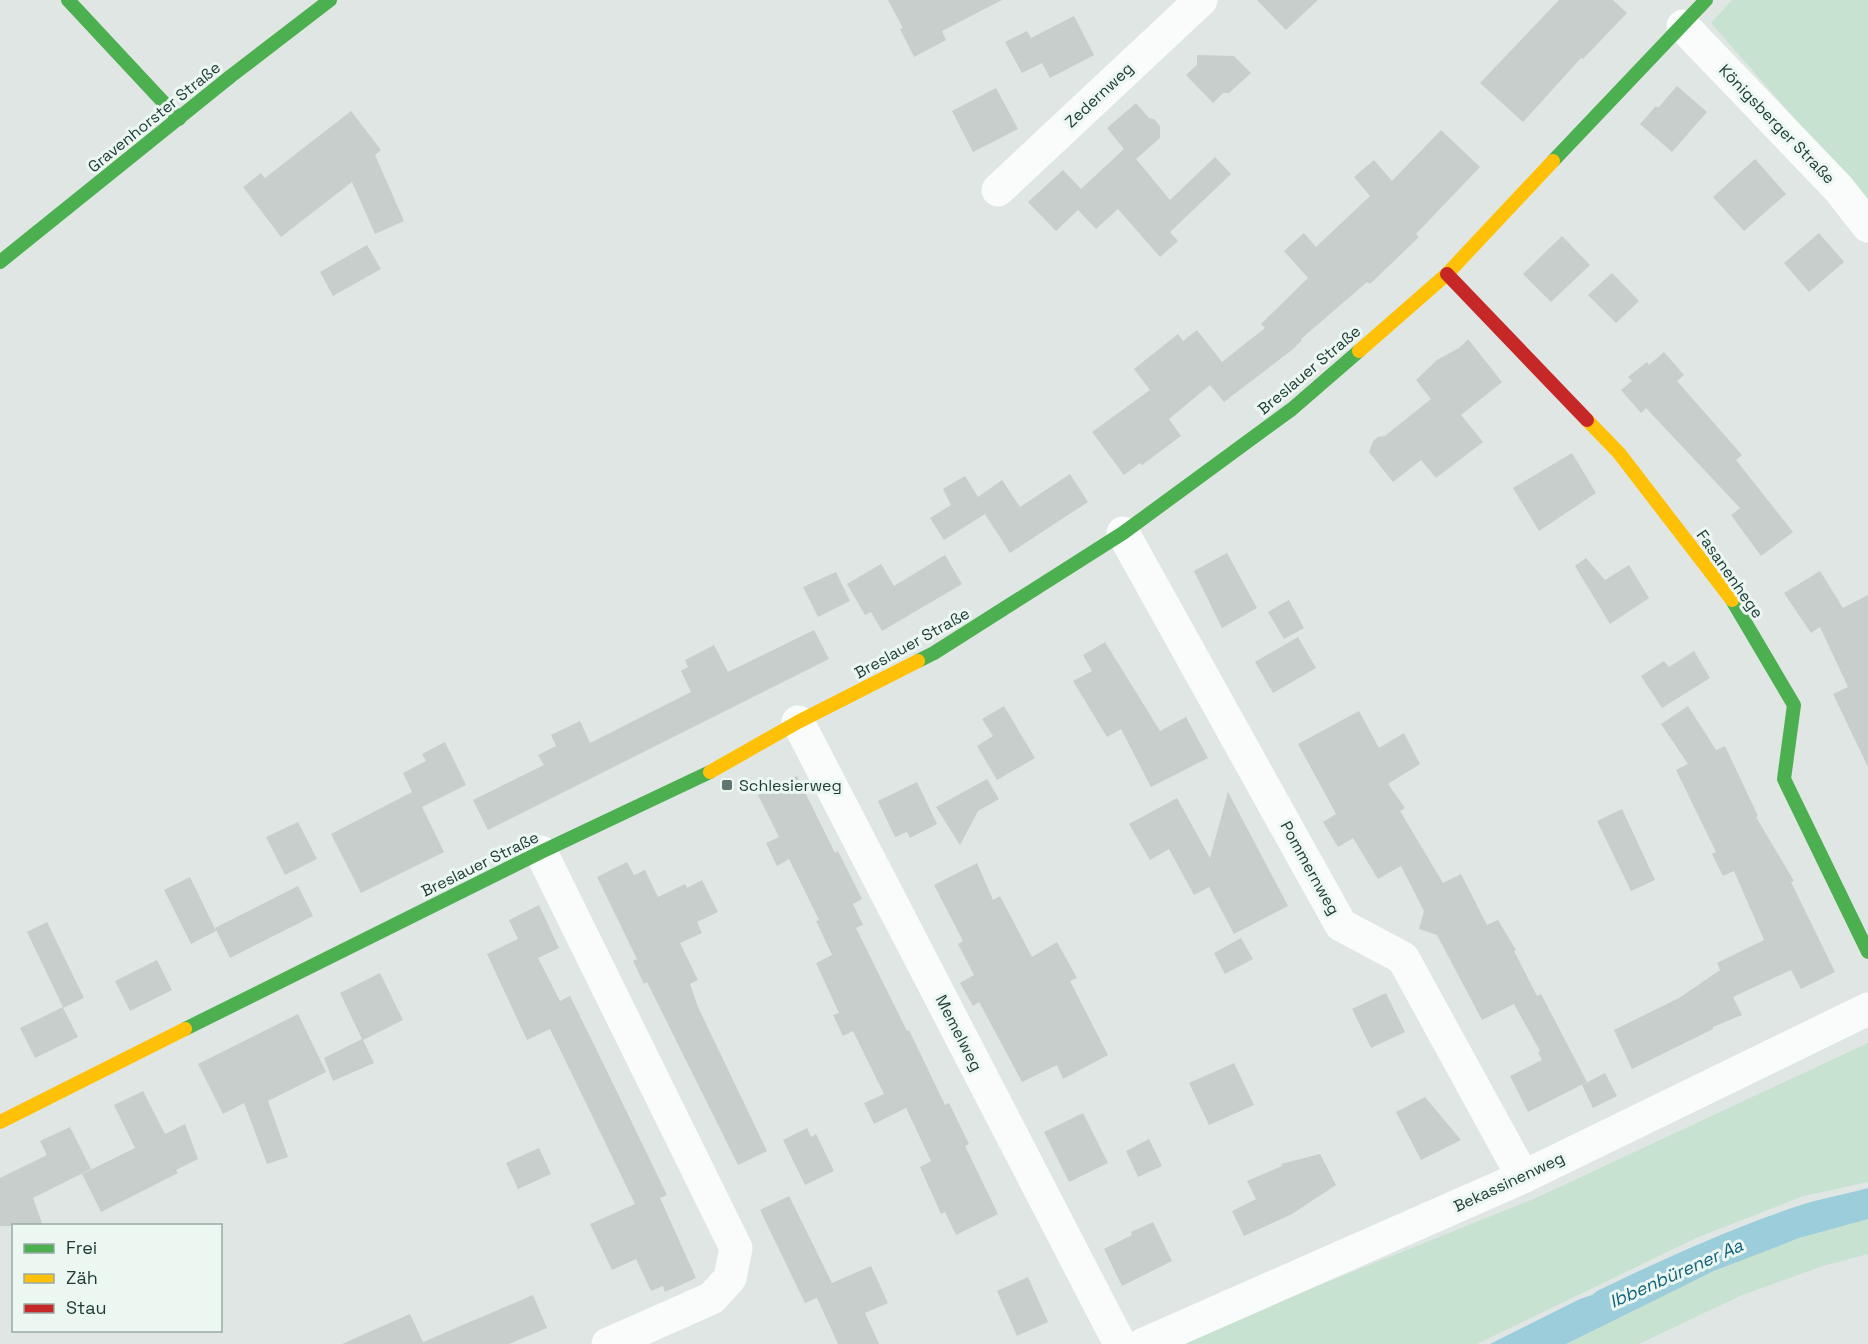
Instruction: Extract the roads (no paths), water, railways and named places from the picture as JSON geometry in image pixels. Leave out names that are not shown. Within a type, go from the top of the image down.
[{"type":"street","points":[[68,0],[179,119]]},
{"type":"street","name":"Gravenhorster Straße","points":[[0,262],[330,0]]},
{"type":"street","name":"Zedernweg","points":[[998,190],[1200,0]]},
{"type":"street","name":"Breslauer Straße","points":[[0,1122],[542,852],[717,769],[798,723],[934,654],[1123,533],[1292,409],[1447,274],[1706,0]]},
{"type":"street","name":"Königsberger Straße","points":[[1683,26],[1839,189],[1868,226]]},
{"type":"street","name":"Fasanenhege","points":[[1447,274],[1619,453],[1730,596],[1794,705],[1784,779],[1868,952]]},
{"type":"street","name":"Pommernweg","points":[[1123,533],[1341,925],[1403,958],[1523,1177]]},
{"type":"street","name":"Memelweg","points":[[798,723],[1120,1344]]},
{"type":"street","points":[[542,852],[736,1248],[730,1278],[712,1298],[608,1344]]},
{"type":"street","name":"Bekassinenweg","points":[[1144,1344],[1523,1177],[1868,1009]]},
{"type":"water","name":"Ibbenbürener Aa","points":[[1868,1188],[1868,1219],[1799,1238],[1714,1271],[1566,1344],[1490,1344],[1622,1279],[1723,1234],[1801,1205]]},
{"type":"place","name":"Schlesierweg","points":[[727,785]]}]
